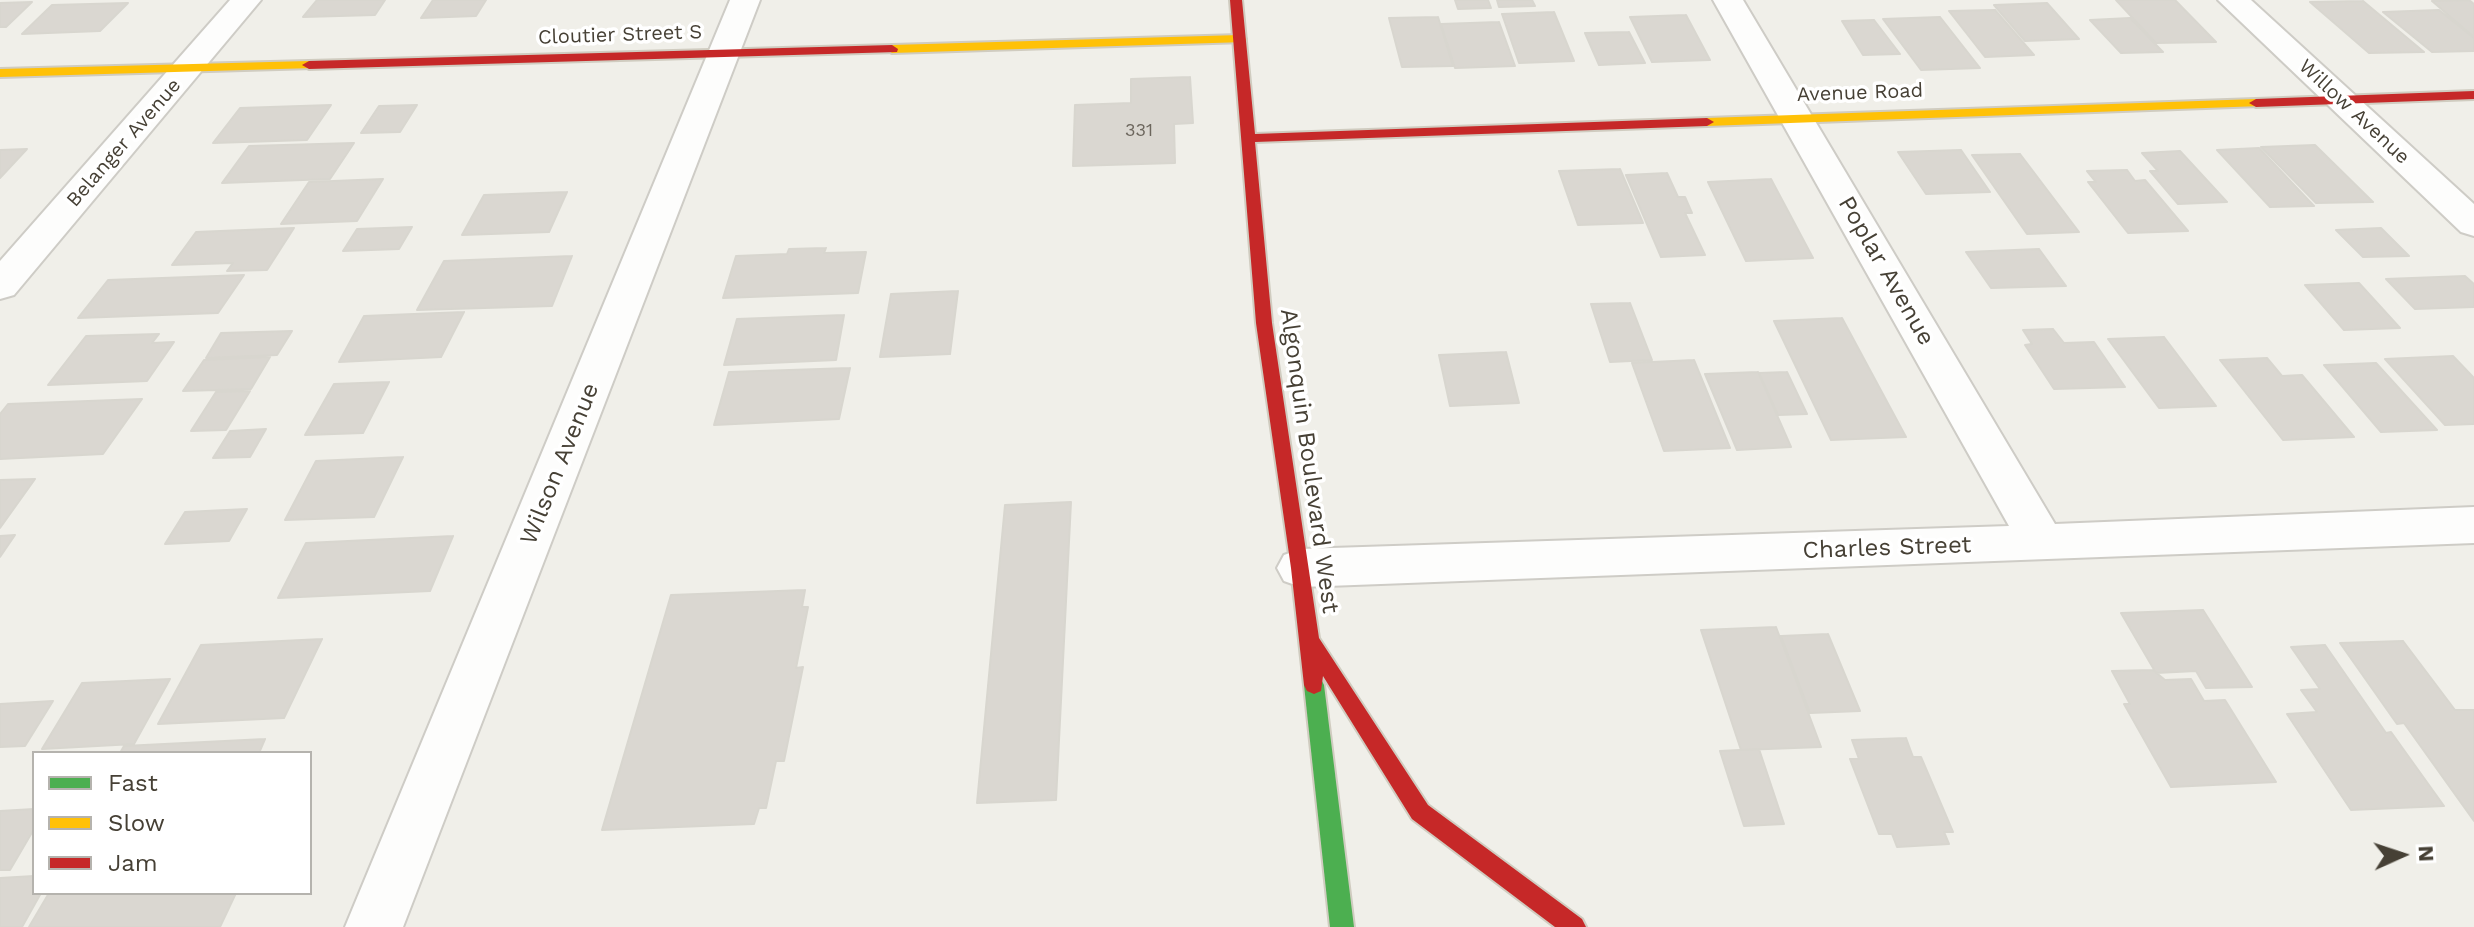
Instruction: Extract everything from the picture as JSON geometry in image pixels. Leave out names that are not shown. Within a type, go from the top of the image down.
[{"type":"street","name":"Belanger Avenue","points":[[0,286],[246,0]]},
{"type":"street","name":"Wilson Avenue","points":[[374,927],[745,0]]},
{"type":"street","name":"Algonquin Boulevard West","points":[[1236,0],[1264,323],[1301,568],[1342,927]]},
{"type":"street","name":"Poplar Avenue","points":[[1728,0],[2042,543]]},
{"type":"street","name":"Willow Avenue","points":[[2233,0],[2474,224]]},
{"type":"street","name":"Cloutier Street S","points":[[0,73],[1240,39]]},
{"type":"street","name":"Avenue Road","points":[[1247,138],[2474,95]]},
{"type":"street","name":"Charles Street","points":[[1301,568],[2474,525]]},
{"type":"street","points":[[1309,637],[1420,812],[1574,927]]},
{"type":"building","points":[[317,0],[385,0],[375,15],[303,17]]},
{"type":"building","points":[[433,0],[486,0],[476,16],[421,18]]},
{"type":"building","points":[[1455,0],[1488,0],[1491,8],[1458,9]]},
{"type":"building","points":[[1497,0],[1532,0],[1535,6],[1499,7]]},
{"type":"building","points":[[2116,0],[2175,0],[2216,42],[2156,43]]},
{"type":"building","points":[[2469,0],[2474,4],[2474,37],[2432,1]]},
{"type":"building","points":[[2363,1],[2424,52],[2369,53],[2310,2]]},
{"type":"building","points":[[32,2],[6,27],[0,27],[0,3]]},
{"type":"building","points":[[128,3],[100,31],[22,34],[52,5]]},
{"type":"building","points":[[2047,3],[2079,39],[2025,41],[1994,5]]},
{"type":"building","points":[[1995,10],[2034,55],[1985,57],[1949,11]]},
{"type":"building","points":[[2439,10],[2474,38],[2474,51],[2432,52],[2383,12]]},
{"type":"building","points":[[1554,12],[1574,61],[1519,63],[1502,14]]},
{"type":"building","points":[[1686,15],[1710,60],[1652,62],[1630,17]]},
{"type":"building","points":[[1438,17],[1453,66],[1402,67],[1389,18]]},
{"type":"building","points":[[1940,17],[1980,68],[1921,70],[1883,19]]},
{"type":"building","points":[[2130,18],[2163,52],[2121,53],[2090,20]]},
{"type":"building","points":[[1874,20],[1900,54],[1863,55],[1842,21]]},
{"type":"building","points":[[1499,22],[1515,66],[1455,68],[1441,24]]},
{"type":"building","points":[[1629,32],[1645,63],[1599,65],[1585,33]]},
{"type":"building","points":[[1190,77],[1193,123],[1174,124],[1175,163],[1073,166],[1075,105],[1131,103],[1131,79]]},
{"type":"building","points":[[331,105],[307,140],[213,143],[240,108]]},
{"type":"building","points":[[417,105],[400,132],[361,133],[379,106]]},
{"type":"building","points":[[354,143],[330,179],[222,183],[249,146]]},
{"type":"building","points":[[2315,145],[2373,202],[2316,203],[2261,147]]},
{"type":"building","points":[[2259,148],[2314,206],[2270,207],[2217,150]]},
{"type":"building","points":[[27,149],[0,178],[0,150]]},
{"type":"building","points":[[1961,150],[1990,192],[1926,194],[1898,152]]},
{"type":"building","points":[[2180,151],[2227,202],[2178,204],[2150,171],[2158,171],[2142,153]]},
{"type":"building","points":[[2020,154],[2079,232],[2027,234],[1972,155]]},
{"type":"building","points":[[1620,169],[1643,223],[1578,225],[1559,171]]},
{"type":"building","points":[[2127,170],[2135,181],[2145,180],[2188,231],[2128,233],[2088,182],[2096,182],[2087,171]]},
{"type":"building","points":[[1667,173],[1678,197],[1685,197],[1692,213],[1685,213],[1705,255],[1661,257],[1626,175]]},
{"type":"building","points":[[383,179],[357,221],[281,224],[309,182]]},
{"type":"building","points":[[1771,179],[1813,258],[1746,261],[1708,182]]},
{"type":"building","points":[[567,192],[549,232],[462,235],[484,195]]},
{"type":"building","points":[[412,227],[399,249],[343,251],[357,229]]},
{"type":"building","points":[[294,228],[267,270],[227,271],[233,263],[172,265],[196,232]]},
{"type":"building","points":[[2381,228],[2409,256],[2363,257],[2336,230]]},
{"type":"building","points":[[826,248],[824,253],[866,252],[858,293],[723,298],[736,256],[787,254],[789,249]]},
{"type":"building","points":[[2039,249],[2066,286],[1991,288],[1966,252]]},
{"type":"building","points":[[572,256],[552,306],[417,310],[444,261]]},
{"type":"building","points":[[244,275],[218,313],[78,318],[108,280]]},
{"type":"building","points":[[2465,276],[2474,284],[2474,307],[2415,309],[2386,279]]},
{"type":"building","points":[[2359,283],[2400,328],[2344,330],[2305,285]]},
{"type":"building","points":[[958,291],[950,354],[880,357],[891,294]]},
{"type":"building","points":[[1630,303],[1652,360],[1610,362],[1591,304]]},
{"type":"building","points":[[464,312],[441,357],[339,362],[364,316]]},
{"type":"building","points":[[844,315],[836,360],[724,365],[737,319]]},
{"type":"building","points":[[1842,318],[1906,437],[1831,440],[1774,321]]},
{"type":"building","points":[[2053,329],[2064,343],[2094,342],[2125,387],[2054,389],[2025,345],[2032,344],[2023,330]]},
{"type":"building","points":[[292,331],[277,355],[206,358],[221,333]]},
{"type":"building","points":[[159,334],[152,343],[174,342],[147,381],[48,385],[86,336]]},
{"type":"building","points":[[2164,337],[2216,406],[2159,408],[2108,339]]},
{"type":"building","points":[[1506,352],[1519,403],[1450,406],[1439,355]]},
{"type":"building","points":[[2453,356],[2474,378],[2474,424],[2445,425],[2385,359]]},
{"type":"building","points":[[270,357],[251,389],[183,391],[204,360]]},
{"type":"building","points":[[2267,358],[2282,376],[2302,375],[2354,437],[2283,440],[2220,360]]},
{"type":"building","points":[[1694,360],[1730,448],[1664,451],[1632,363]]},
{"type":"building","points":[[2376,363],[2437,430],[2381,432],[2324,365]]},
{"type":"building","points":[[850,368],[839,419],[714,425],[729,372]]},
{"type":"building","points":[[1758,372],[1791,447],[1737,450],[1705,374]]},
{"type":"building","points":[[1787,372],[1807,414],[1778,415],[1759,373]]},
{"type":"building","points":[[389,382],[363,433],[305,435],[334,384]]},
{"type":"building","points":[[250,391],[226,430],[191,431],[216,392]]},
{"type":"building","points":[[142,399],[103,454],[0,459],[0,414],[8,404]]},
{"type":"building","points":[[266,429],[250,457],[213,458],[230,431]]},
{"type":"building","points":[[403,457],[374,517],[285,520],[316,461]]},
{"type":"building","points":[[35,479],[0,528],[0,480]]},
{"type":"building","points":[[1071,502],[1056,800],[977,803],[1005,505]]},
{"type":"building","points":[[247,509],[229,541],[165,544],[185,512]]},
{"type":"building","points":[[15,535],[0,557],[0,536]]},
{"type":"building","points":[[453,536],[430,591],[278,598],[306,543]]},
{"type":"building","points":[[805,590],[802,607],[808,607],[796,668],[803,667],[784,761],[776,761],[766,808],[759,808],[754,824],[602,830],[671,595]]},
{"type":"building","points":[[2203,610],[2252,687],[2206,688],[2196,671],[2156,673],[2121,613]]},
{"type":"building","points":[[1776,627],[1821,747],[1741,750],[1701,630]]},
{"type":"building","points":[[1828,634],[1860,711],[1810,713],[1781,636]]},
{"type":"building","points":[[322,639],[284,718],[158,724],[201,645]]},
{"type":"building","points":[[2403,641],[2455,710],[2474,710],[2474,821],[2404,723],[2397,724],[2340,643]]},
{"type":"building","points":[[2325,645],[2386,733],[2391,732],[2444,806],[2351,810],[2287,714],[2317,712],[2301,690],[2320,689],[2291,647]]},
{"type":"building","points":[[2153,670],[2165,680],[2191,679],[2204,701],[2225,700],[2276,782],[2171,787],[2124,704],[2130,704],[2112,671]]},
{"type":"building","points":[[170,679],[134,744],[42,749],[82,683]]},
{"type":"building","points":[[53,701],[25,746],[0,747],[0,704]]},
{"type":"building","points":[[1906,738],[1913,757],[1921,757],[1953,832],[1944,832],[1949,844],[1897,847],[1892,834],[1879,834],[1850,759],[1859,759],[1852,740]]},
{"type":"building","points":[[265,739],[260,751],[121,751],[124,746]]},
{"type":"building","points":[[1759,749],[1784,824],[1744,826],[1720,751]]},
{"type":"building","points":[[32,809],[32,832],[10,870],[0,870],[0,811]]},
{"type":"building","points":[[32,876],[32,895],[40,895],[22,927],[0,927],[0,878]]},
{"type":"building","points":[[48,895],[235,895],[220,927],[29,927]]},
{"type":"traffic: fast","points":[[1314,685],[1342,927]]},
{"type":"traffic: slow","points":[[892,49],[1240,39]]},
{"type":"traffic: slow","points":[[0,73],[309,65]]},
{"type":"traffic: slow","points":[[1707,122],[2256,103]]},
{"type":"traffic: jam","points":[[1236,0],[1264,323],[1301,568],[1314,685]]},
{"type":"traffic: jam","points":[[309,65],[892,49]]},
{"type":"traffic: jam","points":[[2256,103],[2474,95]]},
{"type":"traffic: jam","points":[[1247,138],[1707,122]]},
{"type":"traffic: jam","points":[[1315,645],[1420,812],[1574,927]]}]
